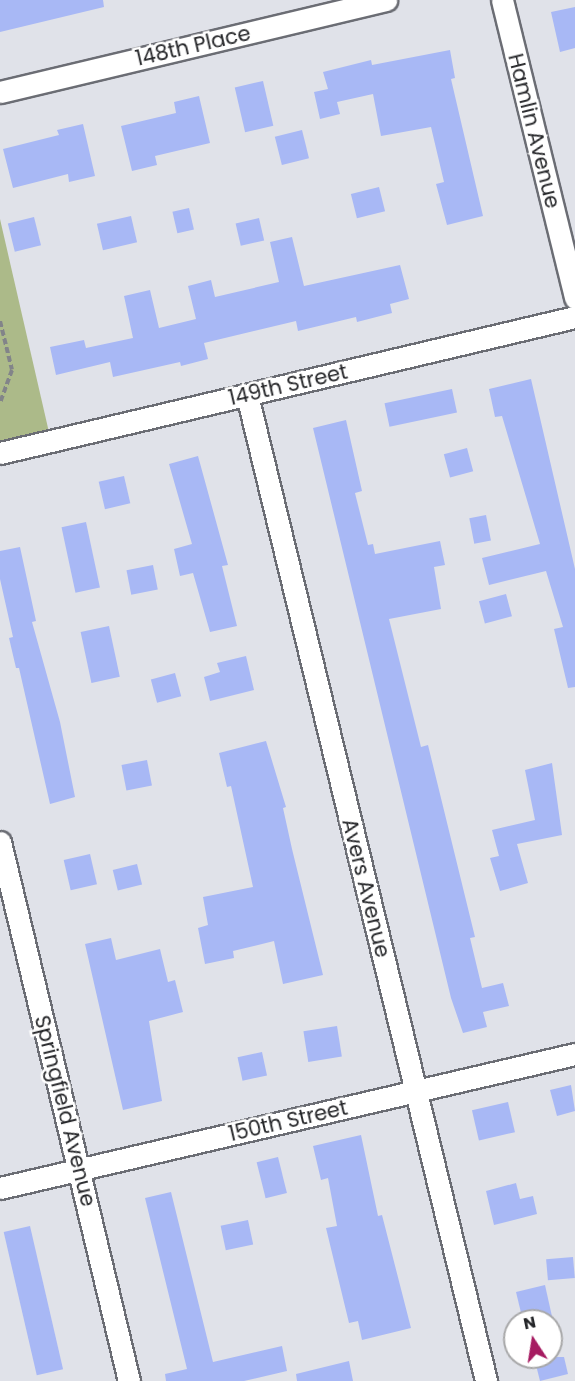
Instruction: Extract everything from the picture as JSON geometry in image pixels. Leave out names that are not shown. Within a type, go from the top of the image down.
[{"type":"street","name":"148th Place","points":[[0,92],[386,0]]},
{"type":"street","name":"Hamlin Avenue","points":[[502,0],[575,297]]},
{"type":"street","name":"149th Street","points":[[0,453],[575,317]]},
{"type":"street","name":"Avers Avenue","points":[[247,395],[486,1381]]},
{"type":"street","name":"Springfield Avenue","points":[[0,842],[129,1381]]},
{"type":"street","name":"150th Street","points":[[0,1188],[575,1054]]},
{"type":"path","points":[[0,321],[12,370],[0,403]]},
{"type":"green space","points":[[0,219],[51,441],[0,453]]},
{"type":"building","points":[[0,0],[103,0],[104,7],[0,32]]},
{"type":"building","points":[[575,7],[575,48],[560,52],[551,12]]},
{"type":"building","points":[[450,50],[455,78],[451,79],[483,216],[447,225],[436,184],[444,182],[431,127],[381,136],[373,94],[337,102],[340,114],[320,119],[314,92],[328,89],[323,72],[371,60],[372,65]]},
{"type":"building","points":[[263,81],[273,126],[245,132],[235,88]]},
{"type":"building","points":[[199,96],[210,143],[155,156],[157,165],[132,171],[121,126],[176,113],[174,102]]},
{"type":"building","points":[[83,124],[95,176],[69,182],[68,174],[13,188],[3,149],[59,135],[57,130]]},
{"type":"building","points":[[302,130],[309,158],[282,165],[275,137]]},
{"type":"building","points":[[379,187],[385,211],[357,218],[351,194]]},
{"type":"building","points":[[189,208],[194,229],[177,233],[172,212]]},
{"type":"building","points":[[131,216],[137,242],[103,250],[97,224]]},
{"type":"building","points":[[34,217],[41,245],[15,252],[8,224]]},
{"type":"building","points":[[259,218],[264,240],[241,246],[236,223]]},
{"type":"building","points":[[292,237],[304,286],[400,265],[409,299],[390,304],[392,313],[357,322],[356,317],[298,331],[296,321],[204,343],[208,359],[181,366],[180,362],[113,377],[110,362],[56,375],[50,347],[84,340],[86,348],[133,338],[124,296],[150,290],[159,328],[196,319],[188,286],[211,280],[215,297],[279,282],[270,242]]},
{"type":"building","points":[[531,379],[575,569],[575,687],[568,688],[554,629],[563,627],[546,571],[489,585],[482,558],[540,544],[502,416],[495,417],[489,389]]},
{"type":"building","points":[[452,389],[457,412],[389,427],[385,403]]},
{"type":"building","points":[[346,420],[362,491],[355,493],[368,545],[373,544],[375,554],[440,541],[445,565],[434,567],[441,609],[389,619],[421,747],[428,745],[475,937],[470,938],[482,988],[503,983],[509,1006],[483,1012],[487,1027],[463,1033],[451,998],[313,428]]},
{"type":"building","points":[[467,448],[473,471],[450,477],[444,454]]},
{"type":"building","points":[[198,456],[228,565],[222,566],[237,626],[210,632],[193,573],[180,576],[174,549],[192,544],[169,464]]},
{"type":"building","points":[[124,476],[130,503],[105,509],[99,482]]},
{"type":"building","points":[[486,515],[491,541],[474,544],[469,518]]},
{"type":"building","points":[[86,522],[100,588],[75,593],[62,527]]},
{"type":"building","points":[[20,547],[36,621],[32,622],[60,722],[75,797],[50,804],[19,668],[16,668],[9,638],[13,637],[0,579],[0,551]]},
{"type":"building","points":[[153,565],[158,590],[131,595],[126,570]]},
{"type":"building","points":[[506,594],[512,616],[485,623],[479,601]]},
{"type":"building","points":[[109,626],[120,677],[91,683],[81,632]]},
{"type":"building","points":[[246,656],[254,690],[210,701],[204,677],[220,672],[217,663]]},
{"type":"building","points":[[175,673],[181,696],[157,703],[151,679]]},
{"type":"building","points":[[266,741],[286,807],[283,808],[292,849],[323,975],[283,984],[274,941],[233,951],[234,958],[205,964],[198,928],[208,925],[203,897],[253,887],[231,786],[227,787],[219,753]]},
{"type":"building","points":[[147,760],[152,786],[126,790],[121,765]]},
{"type":"building","points":[[552,763],[562,835],[517,844],[528,883],[500,891],[490,858],[499,856],[492,830],[535,820],[525,770]]},
{"type":"building","points":[[90,854],[97,884],[71,890],[64,860]]},
{"type":"building","points":[[137,864],[142,884],[118,890],[113,870]]},
{"type":"building","points":[[111,938],[116,960],[160,949],[168,982],[175,980],[183,1012],[149,1021],[162,1101],[123,1110],[85,944]]},
{"type":"building","points":[[337,1026],[342,1057],[308,1062],[303,1031]]},
{"type":"building","points":[[262,1052],[267,1075],[243,1081],[238,1057]]},
{"type":"building","points":[[571,1085],[575,1111],[557,1116],[550,1090]]},
{"type":"building","points":[[508,1102],[515,1132],[479,1141],[472,1110]]},
{"type":"building","points":[[361,1135],[378,1216],[382,1215],[411,1328],[362,1340],[358,1321],[349,1323],[326,1228],[337,1226],[328,1178],[321,1180],[313,1146]]},
{"type":"building","points":[[278,1157],[287,1193],[266,1198],[257,1162]]},
{"type":"building","points":[[516,1183],[520,1199],[533,1196],[537,1214],[494,1225],[486,1191]]},
{"type":"building","points":[[171,1192],[213,1362],[282,1346],[287,1371],[244,1381],[166,1381],[165,1374],[187,1369],[145,1198]]},
{"type":"building","points":[[248,1220],[253,1244],[226,1250],[221,1226]]},
{"type":"building","points":[[30,1226],[63,1369],[37,1375],[4,1232]]},
{"type":"building","points":[[573,1257],[575,1278],[548,1280],[546,1259]]},
{"type":"building","points":[[545,1285],[550,1309],[520,1309],[516,1292]]},
{"type":"building","points":[[564,1357],[568,1374],[540,1381],[537,1369],[563,1369]]},
{"type":"building","points":[[349,1361],[353,1381],[297,1381],[296,1374]]}]
